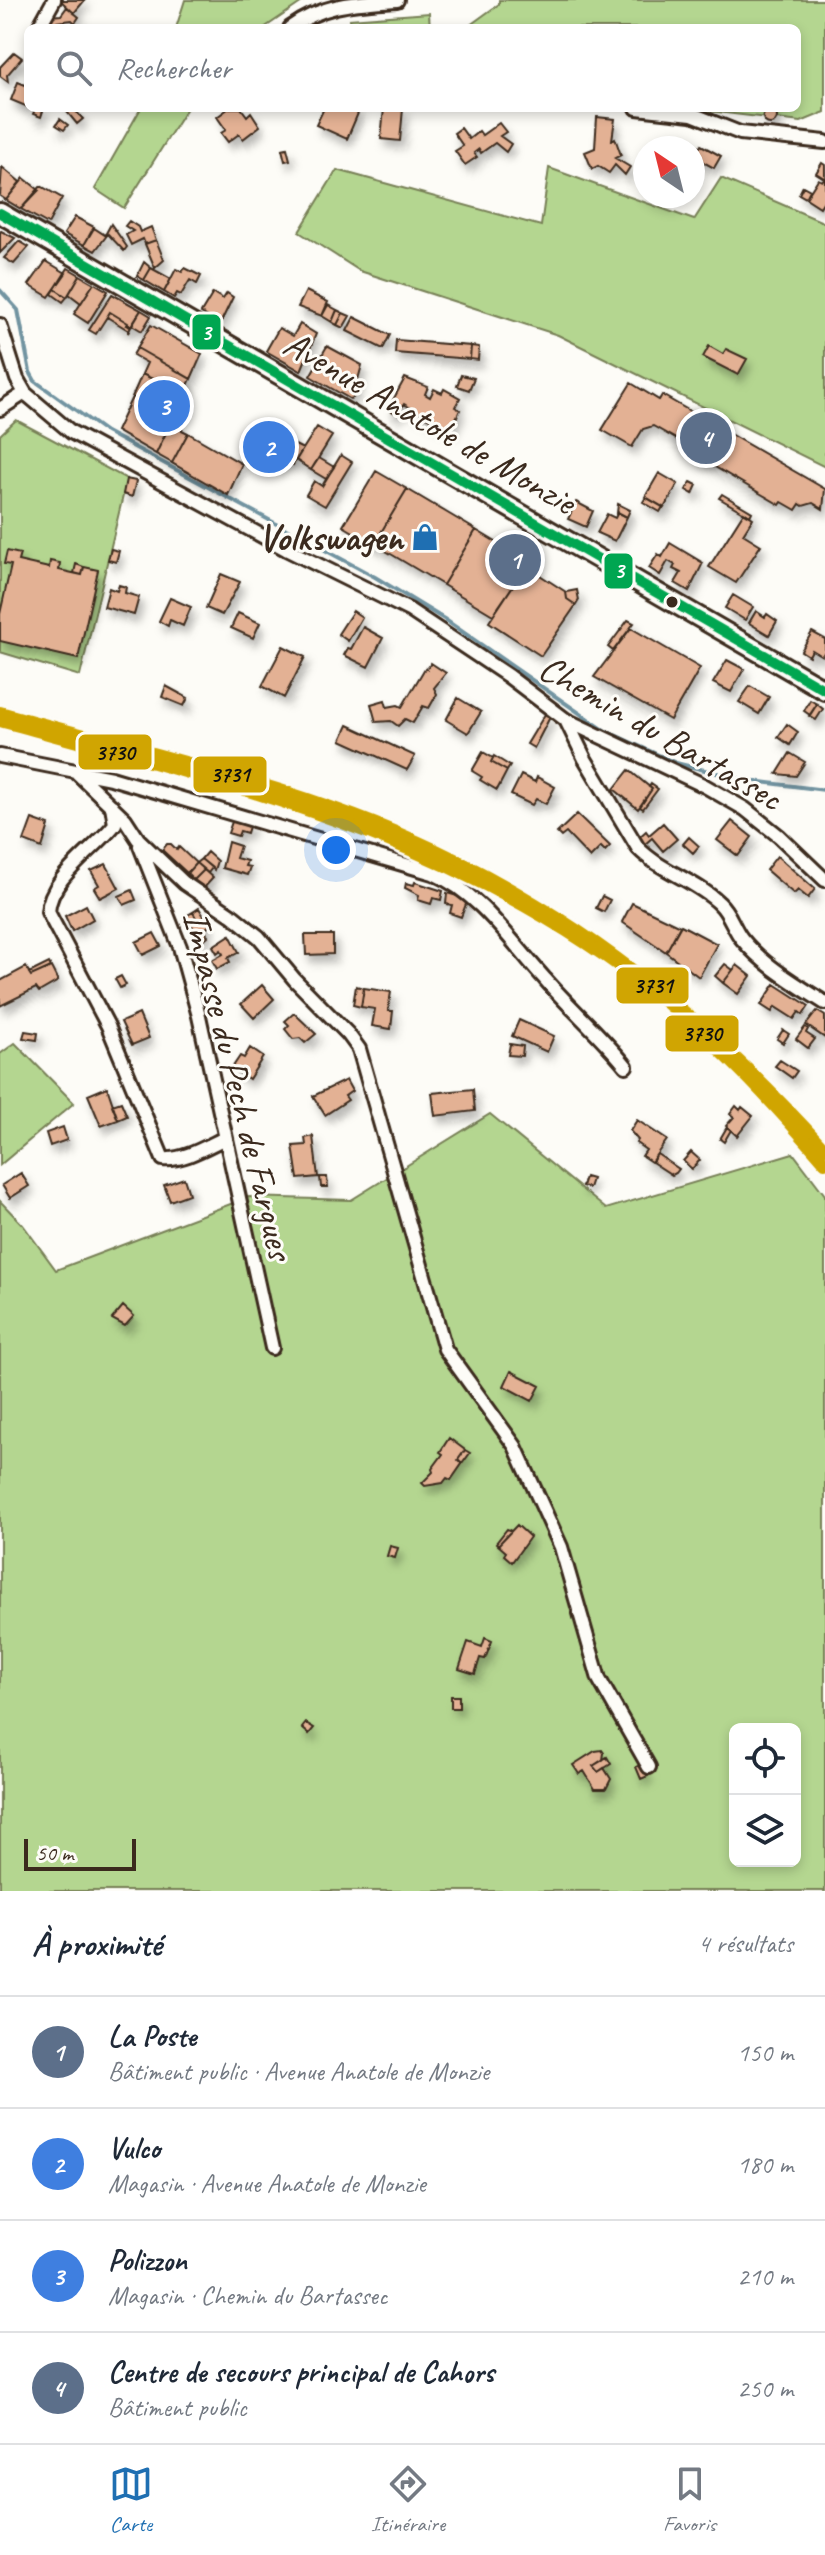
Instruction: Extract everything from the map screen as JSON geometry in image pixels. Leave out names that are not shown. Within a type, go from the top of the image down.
[{"type":"main road","name":"Avenue Anatole de Monzie","points":[[0,213],[825,690]]},
{"type":"street","points":[[41,24],[54,0]]},
{"type":"street","points":[[295,24],[306,16],[336,5],[397,0]]},
{"type":"street","points":[[674,112],[692,114],[740,133],[825,142]]},
{"type":"street","name":"Chemin du Bartassec","points":[[0,325],[25,393],[71,432],[286,549],[409,610],[508,676],[566,720],[705,786],[745,809],[825,880]]},
{"type":"street","points":[[0,373],[12,363]]},
{"type":"street","points":[[0,409],[25,393]]},
{"type":"street","points":[[566,720],[585,759],[638,848],[649,859],[680,874],[720,904],[740,937],[773,969],[825,1003]]},
{"type":"street","points":[[0,756],[111,778],[450,880],[505,932],[546,981],[626,1066]]},
{"type":"street","points":[[76,772],[184,883],[259,937],[359,1049],[445,1349],[515,1446],[561,1547],[599,1679],[649,1767]]},
{"type":"street","points":[[112,806],[115,824],[101,843],[55,887],[49,899],[48,912],[108,1026],[163,1159],[190,1153],[225,1138]]},
{"type":"street","name":"Impasse du Pech de Fargues","points":[[138,839],[180,947],[199,1016],[272,1348]]},
{"type":"green space","points":[[185,0],[305,0],[270,24],[177,24]]},
{"type":"green space","points":[[499,0],[825,0],[825,112],[801,122],[717,112],[801,112],[801,24],[472,24],[499,4]]},
{"type":"green space","points":[[429,13],[430,24],[351,24],[350,19]]},
{"type":"green space","points":[[139,112],[184,112],[124,208],[95,189]]},
{"type":"green space","points":[[549,168],[633,198],[633,208],[661,208],[694,220],[702,208],[705,208],[705,203],[721,178],[825,223],[825,467],[558,335],[360,271],[299,232],[337,170],[541,226]]},
{"type":"green space","points":[[16,420],[127,479],[80,676],[0,652],[0,435]]},
{"type":"green space","points":[[15,1043],[74,1103],[0,1165],[0,1054]]},
{"type":"green space","points":[[490,1114],[606,1209],[793,1153],[825,1195],[825,1891],[0,1891],[0,1201],[23,1225],[56,1270],[249,1197],[351,1200]]},
{"type":"building","points":[[60,0],[85,0],[74,13]]},
{"type":"building","points":[[67,7],[79,17],[75,23],[72,20],[48,23],[49,16],[61,15]]},
{"type":"building","points":[[14,52],[22,58],[7,75],[8,82],[0,76],[0,67]]},
{"type":"building","points":[[18,82],[24,84],[24,105],[11,100]]},
{"type":"building","points":[[67,112],[77,112],[83,119],[77,124]]},
{"type":"building","points":[[224,112],[244,112],[247,116],[251,112],[260,126],[243,139],[239,134],[228,142],[221,133],[226,130],[217,117]]},
{"type":"building","points":[[322,112],[359,112],[347,139],[316,125]]},
{"type":"building","points":[[384,112],[403,112],[400,141],[381,139]]},
{"type":"building","points":[[765,112],[775,112],[775,122],[765,122]]},
{"type":"building","points":[[597,117],[615,119],[612,140],[615,138],[621,155],[615,158],[630,167],[625,175],[615,165],[609,173],[598,166],[592,169],[585,152],[595,148]]},
{"type":"building","points":[[60,119],[68,125],[64,130],[56,125]]},
{"type":"building","points":[[499,123],[506,132],[500,136],[511,144],[506,152],[495,143],[481,153],[479,149],[474,153],[477,157],[465,165],[455,151],[463,146],[454,133],[461,128],[469,139],[479,131],[482,135]]},
{"type":"building","points":[[705,147],[721,156],[714,168],[705,163]]},
{"type":"building","points":[[287,148],[290,160],[285,161],[282,149]]},
{"type":"building","points":[[822,163],[825,165],[825,199],[820,207],[806,198],[818,179],[822,181],[824,178],[816,173]]},
{"type":"building","points":[[2,167],[20,182],[6,200],[0,196]]},
{"type":"building","points":[[24,178],[39,190],[21,209],[6,200]]},
{"type":"building","points":[[41,186],[62,198],[48,224],[21,209]]},
{"type":"building","points":[[803,186],[810,190],[806,198],[799,194]]},
{"type":"building","points":[[75,217],[94,227],[84,245],[64,234]]},
{"type":"building","points":[[129,221],[140,232],[151,227],[156,240],[145,244],[143,239],[131,245],[126,235],[133,231],[125,226]]},
{"type":"building","points":[[111,224],[127,247],[124,251],[108,234],[95,251],[84,245],[94,228],[105,235]]},
{"type":"building","points":[[0,232],[15,238],[0,253]]},
{"type":"building","points":[[156,240],[164,260],[155,268],[145,244]]},
{"type":"building","points":[[19,241],[29,247],[14,264],[4,258]]},
{"type":"building","points":[[46,261],[66,273],[49,297],[29,285]]},
{"type":"building","points":[[144,262],[151,268],[144,280],[137,276]]},
{"type":"building","points":[[68,268],[80,275],[67,297],[55,289]]},
{"type":"building","points":[[151,268],[171,279],[164,292],[144,280]]},
{"type":"building","points":[[185,268],[201,276],[197,284],[190,280],[181,295],[177,293],[174,298],[164,292],[176,269],[182,272]]},
{"type":"building","points":[[80,275],[94,283],[81,303],[69,294]]},
{"type":"building","points":[[94,283],[108,291],[88,323],[74,314]]},
{"type":"building","points":[[55,289],[67,297],[63,302],[52,294]]},
{"type":"building","points":[[306,291],[328,302],[322,316],[298,307]]},
{"type":"building","points":[[213,293],[223,299],[227,293],[233,297],[220,324],[201,313]]},
{"type":"building","points":[[112,294],[141,310],[130,327],[110,312],[96,334],[89,330]]},
{"type":"building","points":[[328,305],[337,310],[332,322],[322,316]]},
{"type":"building","points":[[141,310],[151,316],[142,331],[132,325]]},
{"type":"building","points":[[337,310],[343,313],[337,325],[332,322]]},
{"type":"building","points":[[110,312],[127,325],[132,325],[128,333],[107,317]]},
{"type":"building","points":[[343,313],[350,316],[343,328],[337,325]]},
{"type":"building","points":[[354,317],[390,335],[383,349],[347,331]]},
{"type":"building","points":[[300,324],[316,334],[301,371],[266,351],[279,328],[293,336]]},
{"type":"building","points":[[151,325],[202,354],[191,379],[137,348]]},
{"type":"building","points":[[396,340],[471,346],[470,359],[395,353]]},
{"type":"building","points":[[327,346],[362,365],[353,398],[310,376]]},
{"type":"building","points":[[471,346],[479,347],[478,360],[470,359]]},
{"type":"building","points":[[709,346],[723,354],[726,349],[747,359],[738,375],[703,357]]},
{"type":"building","points":[[137,348],[191,379],[184,394],[142,374],[147,363],[133,355]]},
{"type":"building","points":[[142,374],[184,394],[176,411],[160,402],[157,409],[132,397]]},
{"type":"building","points":[[461,375],[474,378],[469,390],[457,386]]},
{"type":"building","points":[[405,378],[428,387],[425,394],[430,397],[434,389],[442,393],[444,389],[460,398],[455,407],[460,410],[450,431],[404,404],[397,414],[388,409]]},
{"type":"building","points":[[631,383],[659,400],[662,395],[825,489],[823,509],[813,503],[800,504],[796,510],[782,502],[780,505],[698,457],[700,453],[653,426],[643,429],[632,447],[602,430]]},
{"type":"building","points":[[132,397],[157,409],[160,402],[176,411],[156,454],[116,431]]},
{"type":"building","points":[[170,424],[188,433],[172,463],[156,454]]},
{"type":"building","points":[[259,425],[291,443],[279,465],[247,452]]},
{"type":"building","points":[[317,427],[332,436],[311,470],[296,460]]},
{"type":"building","points":[[188,433],[242,464],[228,495],[172,463]]},
{"type":"building","points":[[291,443],[303,449],[293,465],[282,459]]},
{"type":"building","points":[[341,455],[352,462],[325,506],[306,495],[314,481],[322,486]]},
{"type":"building","points":[[319,458],[334,467],[326,479],[311,470]]},
{"type":"building","points":[[376,471],[407,489],[374,544],[343,526]]},
{"type":"building","points":[[659,473],[678,484],[664,508],[645,497]]},
{"type":"building","points":[[126,479],[136,481],[132,497],[123,494]]},
{"type":"building","points":[[691,482],[697,485],[693,494],[686,490]]},
{"type":"building","name":"Volkswagen","points":[[407,489],[476,530],[443,585],[374,544]]},
{"type":"building","points":[[722,494],[752,512],[750,516],[719,498]]},
{"type":"building","points":[[646,497],[663,507],[660,512],[643,502]]},
{"type":"building","points":[[576,502],[593,511],[586,527],[568,519]]},
{"type":"building","points":[[618,504],[630,510],[627,517],[617,513]]},
{"type":"building","points":[[618,512],[627,517],[615,541],[597,533],[607,514],[615,518]]},
{"type":"building","points":[[744,512],[753,518],[743,534],[761,545],[736,583],[709,567]]},
{"type":"building","points":[[476,530],[529,562],[493,615],[443,585]]},
{"type":"building","points":[[670,543],[703,563],[689,591],[675,583],[681,573],[673,569],[675,565],[668,561],[660,575],[649,568],[658,554],[662,557]]},
{"type":"building","points":[[111,549],[119,551],[116,562],[108,560]]},
{"type":"building","points":[[7,551],[20,554],[18,561],[49,568],[50,561],[60,563],[59,570],[82,575],[84,567],[98,570],[78,659],[0,641],[0,614],[11,565],[4,564]]},
{"type":"building","points":[[76,564],[84,567],[82,575],[74,573]]},
{"type":"building","points":[[526,566],[566,592],[567,599],[576,605],[541,656],[489,622]]},
{"type":"building","points":[[221,574],[240,582],[222,615],[206,608]]},
{"type":"building","points":[[119,585],[126,587],[125,593],[139,597],[134,615],[104,607],[109,588],[117,591]]},
{"type":"building","points":[[577,590],[579,600],[576,605],[567,599],[566,592]]},
{"type":"building","points":[[733,595],[753,607],[745,620],[725,608]]},
{"type":"building","points":[[170,598],[191,607],[183,626],[170,620],[168,626],[159,621]]},
{"type":"building","points":[[353,611],[362,617],[348,641],[338,634]]},
{"type":"building","points":[[756,611],[777,621],[769,635],[749,623]]},
{"type":"building","points":[[238,613],[260,623],[253,638],[231,628]]},
{"type":"building","points":[[628,620],[634,623],[613,651],[608,647]]},
{"type":"building","points":[[363,627],[383,638],[368,667],[344,655],[348,648],[351,649]]},
{"type":"building","points":[[631,628],[700,668],[670,720],[594,677]]},
{"type":"building","points":[[812,632],[825,639],[822,656],[812,650],[809,656],[801,651]]},
{"type":"building","points":[[283,646],[305,657],[284,698],[262,686]]},
{"type":"building","points":[[727,660],[744,669],[731,692],[713,683]]},
{"type":"building","points":[[431,663],[446,673],[434,688],[437,694],[429,708],[423,706],[413,723],[405,719],[398,726],[391,721],[376,722],[371,704],[385,700],[387,707],[402,707]]},
{"type":"building","points":[[166,686],[188,698],[184,706],[162,697]]},
{"type":"building","points":[[750,686],[769,697],[759,714],[739,702]]},
{"type":"building","points":[[458,698],[481,712],[468,733],[446,720]]},
{"type":"building","points":[[810,700],[817,704],[810,715],[804,711]]},
{"type":"building","points":[[817,704],[823,709],[816,720],[809,716]]},
{"type":"building","points":[[545,714],[550,717],[534,748],[527,744]]},
{"type":"building","points":[[787,724],[798,732],[790,745],[778,737]]},
{"type":"building","points":[[348,725],[415,756],[407,770],[341,740]]},
{"type":"building","points":[[483,752],[493,758],[491,762],[507,771],[497,790],[472,771]]},
{"type":"building","points":[[790,753],[805,762],[796,776],[777,774]]},
{"type":"building","points":[[494,756],[510,766],[507,771],[491,762]]},
{"type":"building","points":[[629,770],[652,789],[638,809],[614,789]]},
{"type":"building","points":[[521,775],[535,782],[537,777],[555,787],[546,804],[536,799],[532,805],[511,795]]},
{"type":"building","points":[[651,784],[658,789],[643,809],[640,807],[652,789],[649,787]]},
{"type":"building","points":[[577,814],[610,846],[605,851],[601,847],[590,858],[566,833],[561,837],[557,833]]},
{"type":"building","points":[[32,819],[49,825],[42,848],[24,841]]},
{"type":"building","points":[[233,819],[250,823],[247,833],[240,831],[238,836],[228,833]]},
{"type":"building","points":[[732,821],[752,837],[738,856],[717,840]]},
{"type":"building","points":[[663,823],[677,839],[663,851],[652,838],[644,845],[638,838],[646,831],[649,835]]},
{"type":"building","points":[[689,837],[699,846],[693,853],[683,844]]},
{"type":"building","points":[[228,842],[240,846],[236,858],[247,861],[245,866],[250,867],[247,875],[222,868]]},
{"type":"building","points":[[167,844],[177,850],[179,847],[196,863],[187,873],[162,850]]},
{"type":"building","points":[[207,852],[217,861],[214,870],[201,859]]},
{"type":"building","points":[[777,856],[815,889],[808,898],[798,890],[794,894],[766,870]]},
{"type":"building","points":[[201,859],[212,868],[208,873],[196,863]]},
{"type":"building","points":[[196,863],[204,870],[194,880],[187,873]]},
{"type":"building","points":[[106,864],[119,888],[100,898],[94,888],[99,885],[91,871]]},
{"type":"building","points":[[204,870],[213,878],[204,888],[194,880]]},
{"type":"building","points":[[415,882],[443,891],[441,900],[433,898],[431,904],[418,900],[419,895],[405,888],[406,883],[414,885]]},
{"type":"building","points":[[132,890],[136,900],[124,905],[119,896]]},
{"type":"building","points":[[447,893],[468,899],[461,917],[450,913],[452,905],[446,904]]},
{"type":"building","points":[[602,896],[610,900],[604,912],[596,908]]},
{"type":"building","points":[[632,903],[680,926],[666,952],[622,922]]},
{"type":"building","points":[[86,905],[93,919],[72,931],[65,916]]},
{"type":"building","points":[[199,908],[210,926],[204,929],[208,936],[202,941],[191,924],[197,920],[193,912]]},
{"type":"building","points":[[193,912],[197,920],[191,924],[186,916]]},
{"type":"building","points":[[681,925],[717,944],[699,977],[666,952]]},
{"type":"building","points":[[154,933],[161,946],[143,955],[136,942]]},
{"type":"building","points":[[230,935],[239,952],[228,958],[230,962],[217,969],[212,960],[223,954],[221,950],[217,953],[213,946]]},
{"type":"building","points":[[305,935],[333,935],[333,954],[306,955]]},
{"type":"building","points":[[49,963],[51,967],[31,976],[29,973]]},
{"type":"building","points":[[725,964],[733,970],[723,983],[715,976]]},
{"type":"building","points":[[737,965],[751,976],[738,994],[723,983]]},
{"type":"building","points":[[26,967],[31,976],[51,967],[58,981],[39,992],[36,988],[0,1006],[0,981]]},
{"type":"building","points":[[121,976],[126,985],[120,988],[115,979]]},
{"type":"building","points":[[775,984],[809,1006],[803,1015],[799,1012],[794,1019],[775,1007],[772,1012],[761,1005]]},
{"type":"building","points":[[262,985],[274,999],[254,1018],[241,1004]]},
{"type":"building","points":[[356,986],[364,988],[361,1007],[353,1005]]},
{"type":"building","points":[[364,988],[391,992],[388,1011],[393,1011],[391,1029],[372,1026],[375,1009],[361,1007]]},
{"type":"building","points":[[817,1011],[825,1016],[825,1038],[806,1025]]},
{"type":"building","points":[[294,1013],[316,1034],[305,1043],[300,1038],[293,1039],[285,1029],[289,1025],[285,1021]]},
{"type":"building","points":[[139,1014],[149,1038],[132,1045],[121,1022]]},
{"type":"building","points":[[519,1020],[554,1036],[547,1052],[512,1036]]},
{"type":"building","points":[[805,1027],[808,1029],[806,1033],[815,1039],[808,1048],[796,1039]]},
{"type":"building","points":[[783,1030],[789,1034],[783,1043],[777,1039]]},
{"type":"building","points":[[25,1031],[38,1033],[37,1040],[23,1038]]},
{"type":"building","points":[[510,1044],[523,1046],[522,1056],[508,1055]]},
{"type":"building","points":[[250,1048],[263,1057],[249,1079],[232,1068]]},
{"type":"building","points":[[780,1060],[797,1071],[792,1078],[775,1066]]},
{"type":"building","points":[[346,1080],[352,1091],[345,1096],[348,1100],[325,1115],[313,1096]]},
{"type":"building","points":[[107,1087],[118,1120],[101,1126],[88,1095]]},
{"type":"building","points":[[473,1089],[475,1111],[435,1116],[432,1093]]},
{"type":"building","points":[[121,1102],[127,1116],[118,1120],[112,1105]]},
{"type":"building","points":[[736,1106],[753,1116],[737,1136],[726,1126],[734,1117],[730,1114]]},
{"type":"building","points":[[637,1120],[667,1140],[651,1162],[642,1156],[646,1150],[636,1143],[638,1140],[630,1131]]},
{"type":"building","points":[[63,1127],[67,1140],[50,1146],[46,1133]]},
{"type":"building","points":[[727,1127],[731,1130],[724,1142],[720,1139]]},
{"type":"building","points":[[313,1136],[318,1177],[298,1179],[293,1146],[306,1145],[305,1138]]},
{"type":"building","points":[[691,1152],[700,1160],[692,1169],[683,1161]]},
{"type":"building","points":[[657,1154],[679,1169],[676,1173],[672,1175],[652,1162]]},
{"type":"building","points":[[21,1173],[29,1186],[10,1198],[2,1185]]},
{"type":"building","points":[[320,1177],[327,1177],[328,1187],[321,1187]]},
{"type":"building","points":[[585,1177],[592,1179],[589,1188],[582,1186]]},
{"type":"building","points":[[184,1178],[189,1194],[170,1201],[164,1185]]},
{"type":"building","points":[[123,1306],[134,1316],[125,1326],[112,1319]]},
{"type":"building","points":[[511,1371],[540,1386],[532,1401],[504,1386]]},
{"type":"building","points":[[449,1438],[465,1450],[458,1460],[462,1464],[451,1480],[447,1478],[443,1483],[425,1486],[422,1483],[433,1472]]},
{"type":"building","points":[[465,1450],[470,1453],[462,1464],[458,1460]]},
{"type":"building","points":[[517,1525],[530,1537],[512,1562],[498,1545]]},
{"type":"building","points":[[507,1529],[511,1531],[498,1545],[496,1543]]},
{"type":"building","points":[[390,1546],[398,1548],[395,1558],[387,1556]]},
{"type":"building","points":[[485,1638],[492,1641],[485,1659],[480,1658],[475,1674],[459,1669],[468,1642],[482,1647]]},
{"type":"building","points":[[451,1696],[459,1696],[459,1708],[451,1708]]},
{"type":"building","points":[[306,1723],[314,1728],[309,1734],[302,1728]]},
{"type":"building","points":[[602,1750],[603,1760],[593,1766],[598,1772],[604,1768],[611,1779],[606,1789],[595,1789],[584,1771],[579,1774],[573,1765]]},
{"type":"building","points":[[607,1757],[611,1764],[598,1772],[593,1766]]},
{"type":"building","points":[[642,1764],[648,1776],[641,1779],[636,1767]]},
{"type":"waterway","points":[[0,290],[18,310],[30,372],[35,381],[106,432],[375,577],[444,619],[604,730],[676,763],[745,780],[825,790]]},
{"type":"transit line","name":"3","points":[[0,213],[825,690]]},
{"type":"transit line","name":"3731","points":[[0,712],[231,775],[345,812],[401,834],[508,887],[559,918],[654,986],[742,1063],[825,1149]]},
{"type":"transit line","name":"3730","points":[[0,721],[263,796],[347,825],[430,859],[510,898],[588,945],[663,1000],[748,1078],[825,1163]]},
{"type":"place","name":"Polizzon","points":[[164,406]]},
{"type":"place","name":"Centre de secours principal de Cahors","points":[[706,438]]},
{"type":"place","name":"Vulco","points":[[269,447]]},
{"type":"place","name":"Volkswagen","points":[[425,537]]},
{"type":"place","name":"La Poste","points":[[515,560]]}]
